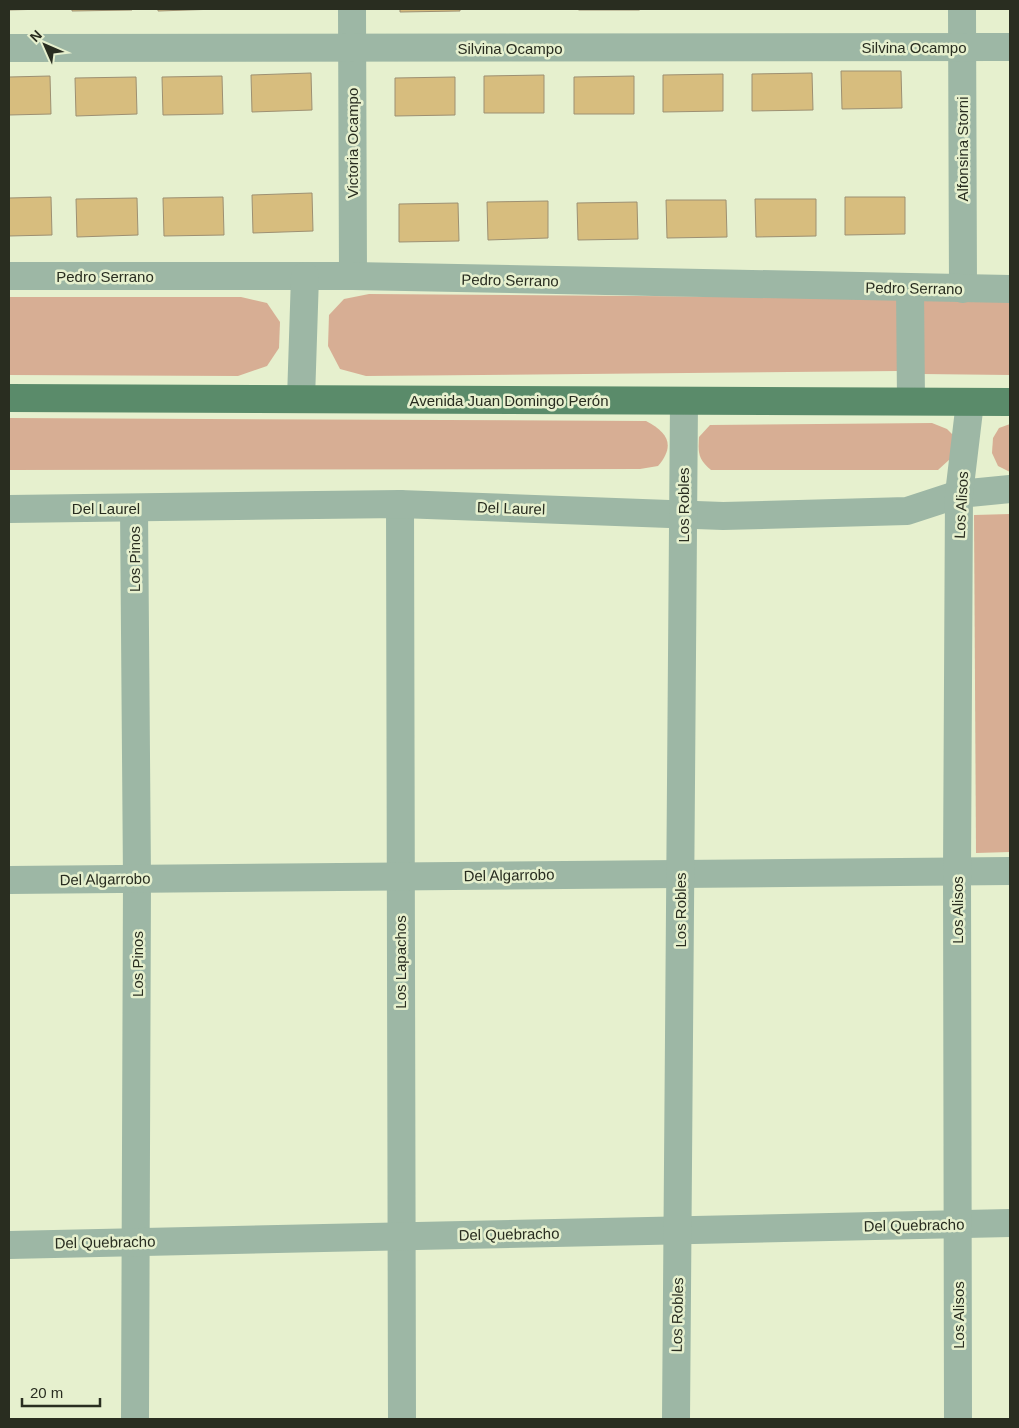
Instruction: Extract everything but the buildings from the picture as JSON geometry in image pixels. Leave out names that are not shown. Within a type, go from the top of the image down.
[{"type":"main road","name":"Avenida Juan Domingo Perón","points":[[9,398],[1010,402]]},
{"type":"street","name":"Victoria Ocampo","points":[[352,9],[353,276]]},
{"type":"street","name":"Alfonsina Storni","points":[[962,9],[963,289]]},
{"type":"street","name":"Silvina Ocampo","points":[[9,48],[1010,47]]},
{"type":"street","name":"Pedro Serrano","points":[[9,276],[353,276],[1010,289]]},
{"type":"street","points":[[301,399],[305,276]]},
{"type":"street","points":[[910,288],[911,402]]},
{"type":"street","name":"Los Robles","points":[[676,1419],[684,401]]},
{"type":"street","name":"Los Alisos","points":[[958,1419],[957,872],[959,494],[970,402]]},
{"type":"street","name":"Del Laurel","points":[[9,509],[400,504],[723,516],[906,512],[959,494],[1010,489]]},
{"type":"street","name":"Los Lapachos","points":[[400,504],[402,1419]]},
{"type":"street","name":"Los Pinos","points":[[134,508],[137,879],[135,1419]]},
{"type":"street","name":"Del Algarrobo","points":[[9,880],[1010,871]]},
{"type":"street","name":"Del Quebracho","points":[[9,1244],[1010,1223]]},
{"type":"shaded area","points":[[369,294],[897,298],[898,371],[366,376],[340,369],[328,346],[329,315],[344,299]]},
{"type":"shaded area","points":[[9,297],[241,297],[267,303],[280,322],[279,348],[267,366],[238,376],[9,375]]},
{"type":"shaded area","points":[[922,297],[1010,297],[1010,375],[922,374]]},
{"type":"shaded area","points":[[9,418],[646,421],[660,430],[667,440],[668,446],[667,452],[658,466],[640,469],[9,470]]},
{"type":"shaded area","points":[[932,423],[947,429],[955,437],[950,459],[938,470],[711,470],[701,459],[699,452],[699,437],[710,425]]},
{"type":"shaded area","points":[[1010,424],[1010,472],[998,466],[992,453],[993,438],[999,428]]},
{"type":"shaded area","points":[[1010,514],[1010,852],[976,853],[974,515]]}]
